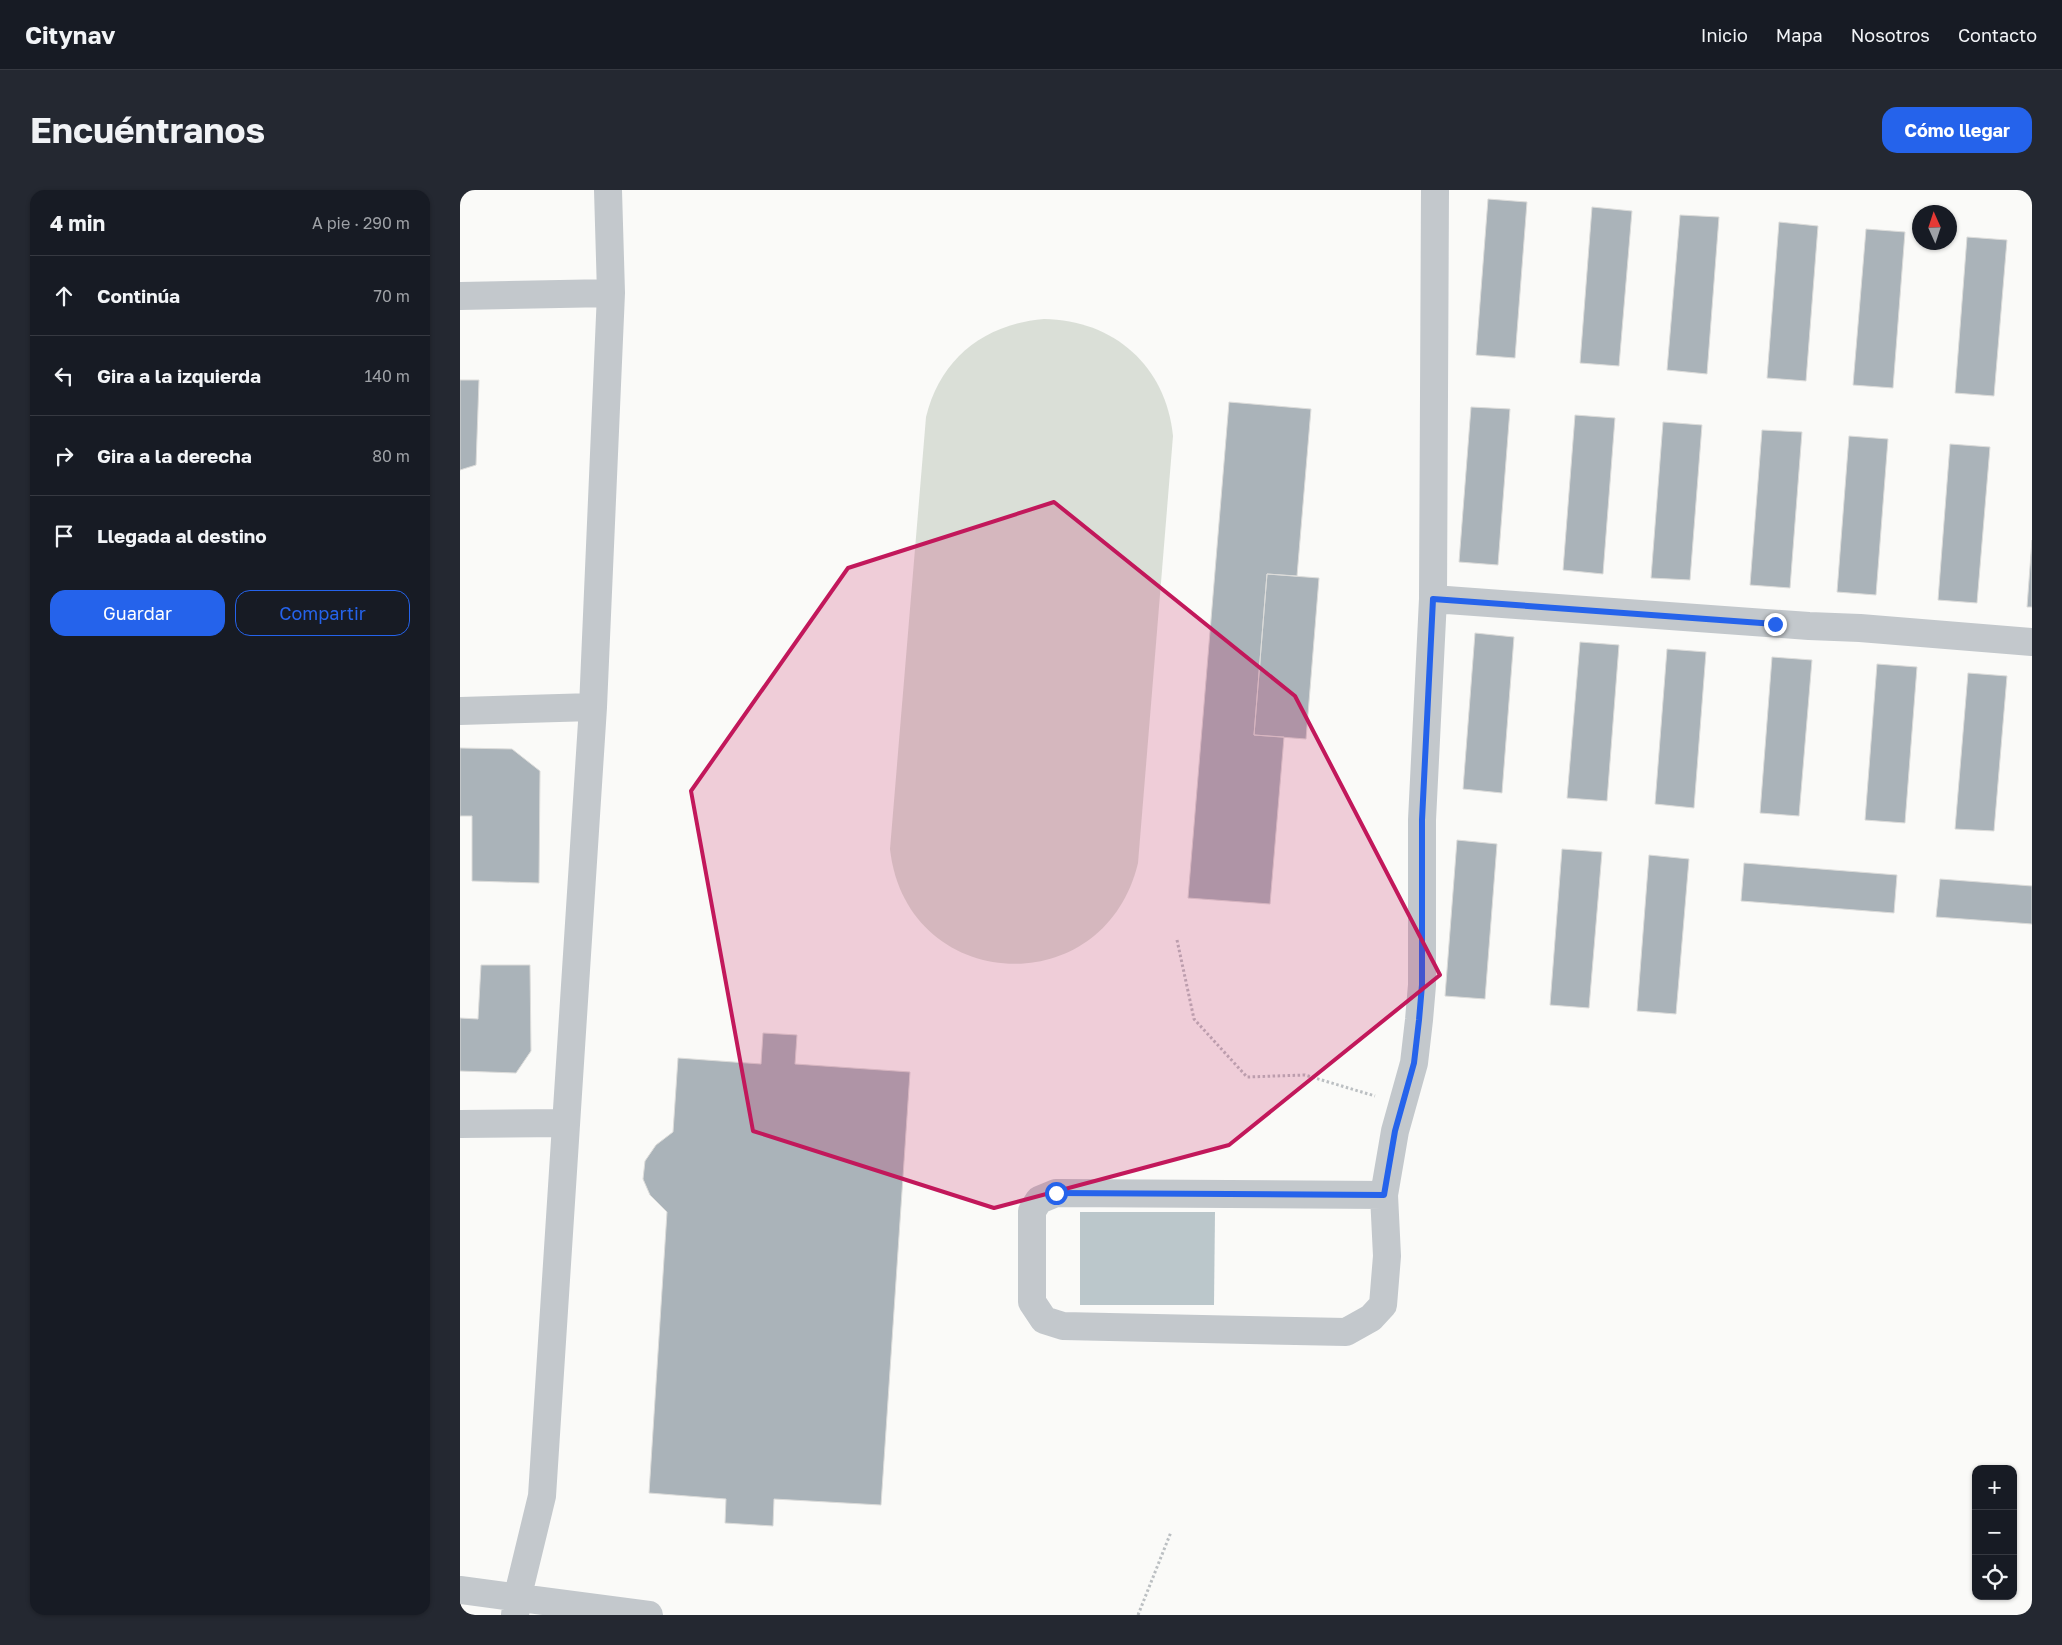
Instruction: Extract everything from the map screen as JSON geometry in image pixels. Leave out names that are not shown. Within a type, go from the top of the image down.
[{"type":"street","points":[[516,1607],[542,1496],[593,707],[611,293],[608,190]]},
{"type":"street","points":[[1384,1195],[1056,1193],[1039,1200],[1032,1211],[1032,1302],[1044,1320],[1063,1326],[1346,1332],[1371,1318],[1382,1305],[1387,1256],[1384,1195],[1395,1131],[1414,1063],[1422,985],[1422,820],[1433,599],[1435,190]]},
{"type":"street","points":[[460,296],[611,293]]},
{"type":"street","points":[[1433,599],[1860,628],[2032,642]]},
{"type":"street","points":[[460,711],[593,707]]},
{"type":"street","points":[[460,1124],[566,1123]]},
{"type":"street","points":[[460,1590],[516,1607],[649,1615]]},
{"type":"path","points":[[1177,940],[1194,1019],[1247,1077],[1305,1074],[1402,1104]]},
{"type":"path","points":[[1138,1615],[1171,1532]]},
{"type":"highlighted area","points":[[1054,502],[1295,696],[1440,975],[1229,1145],[994,1208],[753,1131],[691,791],[848,568]]},
{"type":"shaded area","points":[[1044,319],[1069,321],[1093,328],[1114,338],[1132,352],[1148,368],[1160,388],[1168,411],[1173,436],[1138,863],[1118,909],[1087,941],[1049,959],[1007,964],[967,955],[931,932],[904,897],[890,849],[926,417],[942,378],[968,348],[1002,328],[1022,322]]},
{"type":"shaded area","points":[[1080,1212],[1215,1212],[1214,1305],[1080,1305]]},
{"type":"building","points":[[1488,199],[1527,202],[1515,358],[1476,355]]},
{"type":"building","points":[[1592,207],[1632,211],[1619,366],[1580,363]]},
{"type":"building","points":[[1680,215],[1719,217],[1707,374],[1667,370]]},
{"type":"building","points":[[1779,222],[1818,226],[1806,381],[1767,378]]},
{"type":"building","points":[[1866,229],[1905,232],[1893,388],[1853,385]]},
{"type":"building","points":[[1967,237],[2007,240],[1994,396],[1955,393]]},
{"type":"building","points":[[460,380],[479,380],[476,465],[460,470]]},
{"type":"building","points":[[1229,402],[1311,409],[1297,576],[1267,574],[1254,735],[1284,737],[1270,904],[1188,898]]},
{"type":"building","points":[[1471,407],[1510,409],[1498,565],[1459,562]]},
{"type":"building","points":[[1575,415],[1615,418],[1603,574],[1563,570]]},
{"type":"building","points":[[1663,422],[1702,425],[1690,580],[1651,578]]},
{"type":"building","points":[[1762,430],[1802,432],[1790,588],[1750,585]]},
{"type":"building","points":[[1849,436],[1888,439],[1876,595],[1837,592]]},
{"type":"building","points":[[1950,444],[1990,447],[1977,603],[1938,600]]},
{"type":"building","points":[[2032,540],[2032,607],[2027,607]]},
{"type":"building","points":[[1267,574],[1319,578],[1306,739],[1254,735]]},
{"type":"building","points":[[1475,633],[1514,637],[1502,793],[1463,789]]},
{"type":"building","points":[[1580,642],[1619,645],[1607,801],[1567,798]]},
{"type":"building","points":[[1667,649],[1706,652],[1694,808],[1655,804]]},
{"type":"building","points":[[1772,657],[1812,660],[1799,816],[1760,813]]},
{"type":"building","points":[[1877,664],[1917,667],[1905,823],[1865,820]]},
{"type":"building","points":[[1968,673],[2007,676],[1994,831],[1955,829]]},
{"type":"building","points":[[460,748],[512,749],[540,771],[539,883],[472,881],[472,816],[460,816]]},
{"type":"building","points":[[1457,840],[1497,844],[1485,999],[1445,996]]},
{"type":"building","points":[[1562,849],[1602,852],[1589,1008],[1550,1005]]},
{"type":"building","points":[[1649,855],[1689,859],[1676,1014],[1637,1011]]},
{"type":"building","points":[[1744,863],[1897,875],[1894,913],[1741,901]]},
{"type":"building","points":[[1940,879],[2032,886],[2032,924],[1936,917]]},
{"type":"building","points":[[481,965],[530,965],[531,1051],[516,1073],[460,1071],[460,1018],[478,1019]]},
{"type":"building","points":[[763,1033],[797,1035],[795,1064],[910,1072],[881,1505],[774,1499],[773,1526],[725,1523],[726,1499],[649,1493],[667,1212],[650,1195],[643,1179],[645,1161],[656,1145],[673,1132],[678,1058],[761,1064]]},
{"type":"route","points":[[1056,1193],[1384,1195],[1395,1131],[1414,1063],[1422,985],[1422,820],[1433,599],[1775,624]]}]
